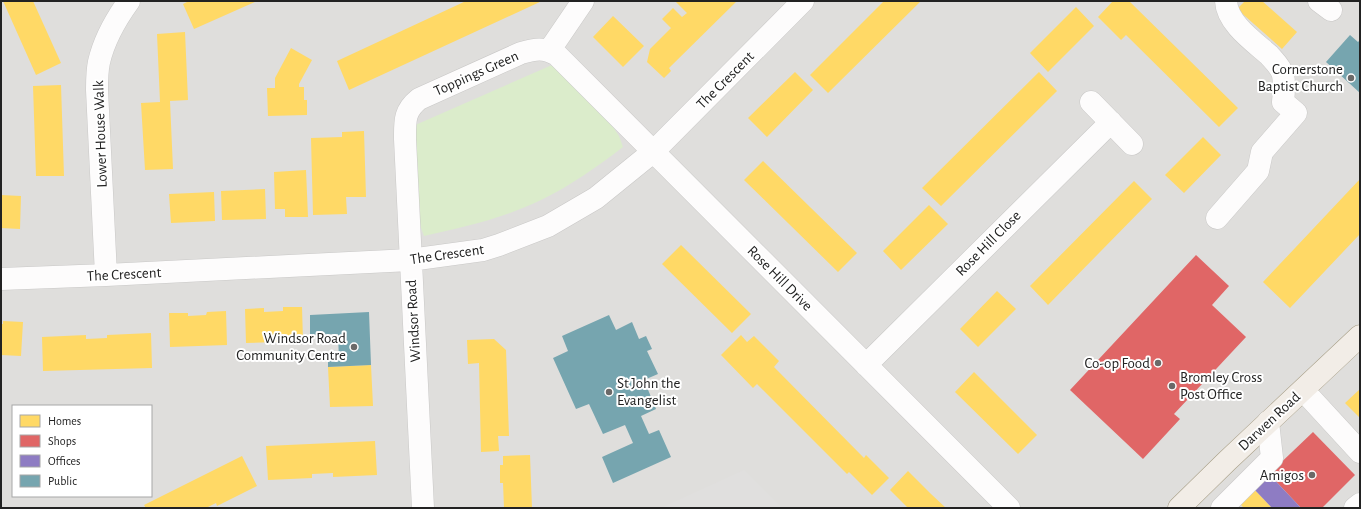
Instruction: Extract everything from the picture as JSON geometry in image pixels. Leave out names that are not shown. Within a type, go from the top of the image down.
[{"type":"main road","name":"Darwen Road","points":[[1179,508],[1360,336]]},
{"type":"street","name":"Lower House Walk","points":[[106,275],[97,90],[99,62],[109,34],[120,13],[129,1]]},
{"type":"street","points":[[549,50],[583,1]]},
{"type":"street","name":"The Crescent","points":[[1,279],[410,260],[484,250],[499,246],[548,226],[596,198],[654,152],[804,1]]},
{"type":"street","points":[[1217,218],[1258,170],[1262,152],[1296,113],[1283,102],[1285,87],[1283,74],[1276,62],[1232,20],[1227,9],[1226,1]]},
{"type":"street","name":"Toppings Green","points":[[408,111],[419,99],[521,52],[532,49],[549,50]]},
{"type":"street","name":"Rose Hill Drive","points":[[549,50],[557,55],[1009,508]]},
{"type":"street","points":[[1092,102],[1132,144]]},
{"type":"street","name":"Windsor Road","points":[[408,111],[405,119],[404,139],[423,508]]},
{"type":"street","name":"Rose Hill Close","points":[[866,365],[1111,122]]},
{"type":"street","points":[[1302,390],[1360,452]]},
{"type":"street","points":[[1222,508],[1272,458],[1268,422]]},
{"type":"street","points":[[1355,508],[1360,504]]},
{"type":"shaded area","points":[[1,1],[1360,1],[1360,508],[1,508]]},
{"type":"shaded area","points":[[744,470],[782,508],[661,508]]},
{"type":"green space","points":[[552,65],[613,127],[619,136],[623,147],[573,182],[541,200],[513,212],[484,221],[424,236],[418,220],[413,126]]},
{"type":"building: Homes","points":[[3,1],[33,1],[61,63],[36,75]]},
{"type":"building: Homes","points":[[189,1],[257,1],[194,29],[183,4]]},
{"type":"building: Homes","points":[[466,1],[542,1],[349,90],[337,61]]},
{"type":"building: Homes","points":[[675,1],[737,1],[669,68],[671,71],[664,78],[647,62],[650,49],[671,28],[662,19],[673,8],[682,17],[687,13]]},
{"type":"building: Homes","points":[[884,1],[921,1],[828,93],[810,75]]},
{"type":"building: Homes","points":[[1113,1],[1129,1],[1238,108],[1219,127],[1126,35],[1121,40],[1098,17]]},
{"type":"building: Homes","points":[[1245,1],[1262,1],[1297,32],[1282,49],[1237,9]]},
{"type":"building: Homes","points":[[1076,7],[1094,26],[1048,72],[1030,53]]},
{"type":"building: Homes","points":[[613,16],[644,46],[623,67],[593,37]]},
{"type":"building: Homes","points":[[185,32],[188,100],[170,101],[173,169],[145,170],[141,103],[160,102],[157,34]]},
{"type":"building: Homes","points":[[291,48],[312,60],[299,84],[299,87],[304,87],[304,100],[307,100],[307,115],[268,116],[267,88],[275,88],[275,78]]},
{"type":"building: Homes","points":[[795,72],[813,90],[767,137],[748,118]]},
{"type":"building: Homes","points":[[1039,72],[1057,91],[941,206],[922,188]]},
{"type":"building: Homes","points":[[61,85],[64,176],[36,176],[33,86]]},
{"type":"building: Homes","points":[[364,131],[366,197],[346,197],[347,214],[313,215],[311,138],[342,137],[342,132]]},
{"type":"building: Homes","points":[[1203,137],[1221,155],[1184,193],[1165,175]]},
{"type":"building: Homes","points":[[763,161],[857,253],[838,272],[744,180]]},
{"type":"building: Homes","points":[[306,170],[308,217],[285,217],[285,209],[275,209],[274,172]]},
{"type":"building: Homes","points":[[1360,179],[1360,234],[1290,308],[1263,282]]},
{"type":"building: Homes","points":[[1134,181],[1152,199],[1048,305],[1030,286]]},
{"type":"building: Homes","points":[[265,189],[266,219],[222,220],[221,191]]},
{"type":"building: Homes","points":[[214,192],[215,221],[171,223],[169,194]]},
{"type":"building: Homes","points":[[1,195],[21,196],[20,229],[1,228]]},
{"type":"building: Homes","points":[[929,205],[948,224],[901,270],[883,251]]},
{"type":"building: Homes","points":[[681,245],[751,314],[732,333],[662,264]]},
{"type":"building: Homes","points":[[997,291],[1016,309],[978,347],[960,329]]},
{"type":"building: Homes","points":[[283,307],[302,307],[303,341],[246,343],[245,309],[264,308],[264,312],[283,311]]},
{"type":"building: Homes","points":[[226,311],[227,345],[170,347],[169,313],[188,313],[188,316],[206,315],[207,312]]},
{"type":"building: Homes","points":[[3,321],[23,322],[21,356],[1,355],[1,324],[3,324]]},
{"type":"building: Homes","points":[[151,333],[152,368],[43,371],[42,337],[86,335],[86,339],[107,338],[107,335]]},
{"type":"building: Homes","points":[[741,335],[747,342],[754,336],[779,361],[774,367],[864,458],[866,455],[889,478],[872,495],[849,472],[847,474],[757,384],[753,388],[721,355]]},
{"type":"building: Homes","points":[[494,339],[506,350],[509,436],[498,436],[499,451],[481,452],[479,363],[468,364],[467,340]]},
{"type":"building: Homes","points":[[371,365],[373,406],[330,407],[328,367]]},
{"type":"building: Homes","points":[[974,372],[1037,435],[1018,454],[955,392]]},
{"type":"building: Homes","points":[[1360,389],[1360,418],[1345,403]]},
{"type":"building: Homes","points":[[375,441],[377,475],[333,477],[333,473],[312,474],[312,478],[268,480],[266,446]]},
{"type":"building: Homes","points":[[530,455],[532,508],[504,508],[503,483],[500,483],[500,465],[503,465],[503,456]]},
{"type":"building: Homes","points":[[242,456],[257,486],[217,506],[216,503],[206,508],[146,508],[144,505]]},
{"type":"building: Homes","points":[[908,471],[946,508],[908,508],[890,490]]},
{"type":"building: Homes","points":[[1254,489],[1272,508],[1244,508],[1239,503]]},
{"type":"building: Shops","name":"Co-op Food","points":[[1196,255],[1229,286],[1212,305],[1246,337],[1174,414],[1180,419],[1143,459],[1070,390]]},
{"type":"building: Shops","points":[[1313,432],[1355,475],[1322,508],[1301,508],[1269,474]]},
{"type":"building: Offices","points":[[1269,474],[1301,508],[1272,508],[1254,489]]},
{"type":"building: Public","name":"Cornerstone Baptist Church","points":[[1350,35],[1358,42],[1360,40],[1360,93],[1326,62]]},
{"type":"building: Public","name":"Windsor Road Community Centre","points":[[369,312],[371,365],[328,367],[328,360],[339,360],[338,334],[310,335],[310,315]]},
{"type":"building: Public","name":"St John the Evangelist","points":[[609,315],[616,330],[632,322],[639,339],[646,336],[652,349],[647,351],[658,374],[644,380],[656,409],[641,416],[649,434],[659,430],[671,457],[613,483],[602,457],[633,443],[625,425],[603,434],[589,404],[576,409],[553,358],[568,351],[562,336]]},
{"type":"place","name":"Cornerstone Baptist Church","points":[[1351,78]]},
{"type":"place","name":"Windsor Road Community Centre","points":[[354,347]]},
{"type":"place","name":"Co-op Food","points":[[1158,363]]},
{"type":"place","name":"Bromley Cross Post Office","points":[[1172,386]]},
{"type":"place","name":"St John the Evangelist","points":[[609,392]]},
{"type":"place","name":"Amigos","points":[[1312,475]]}]
